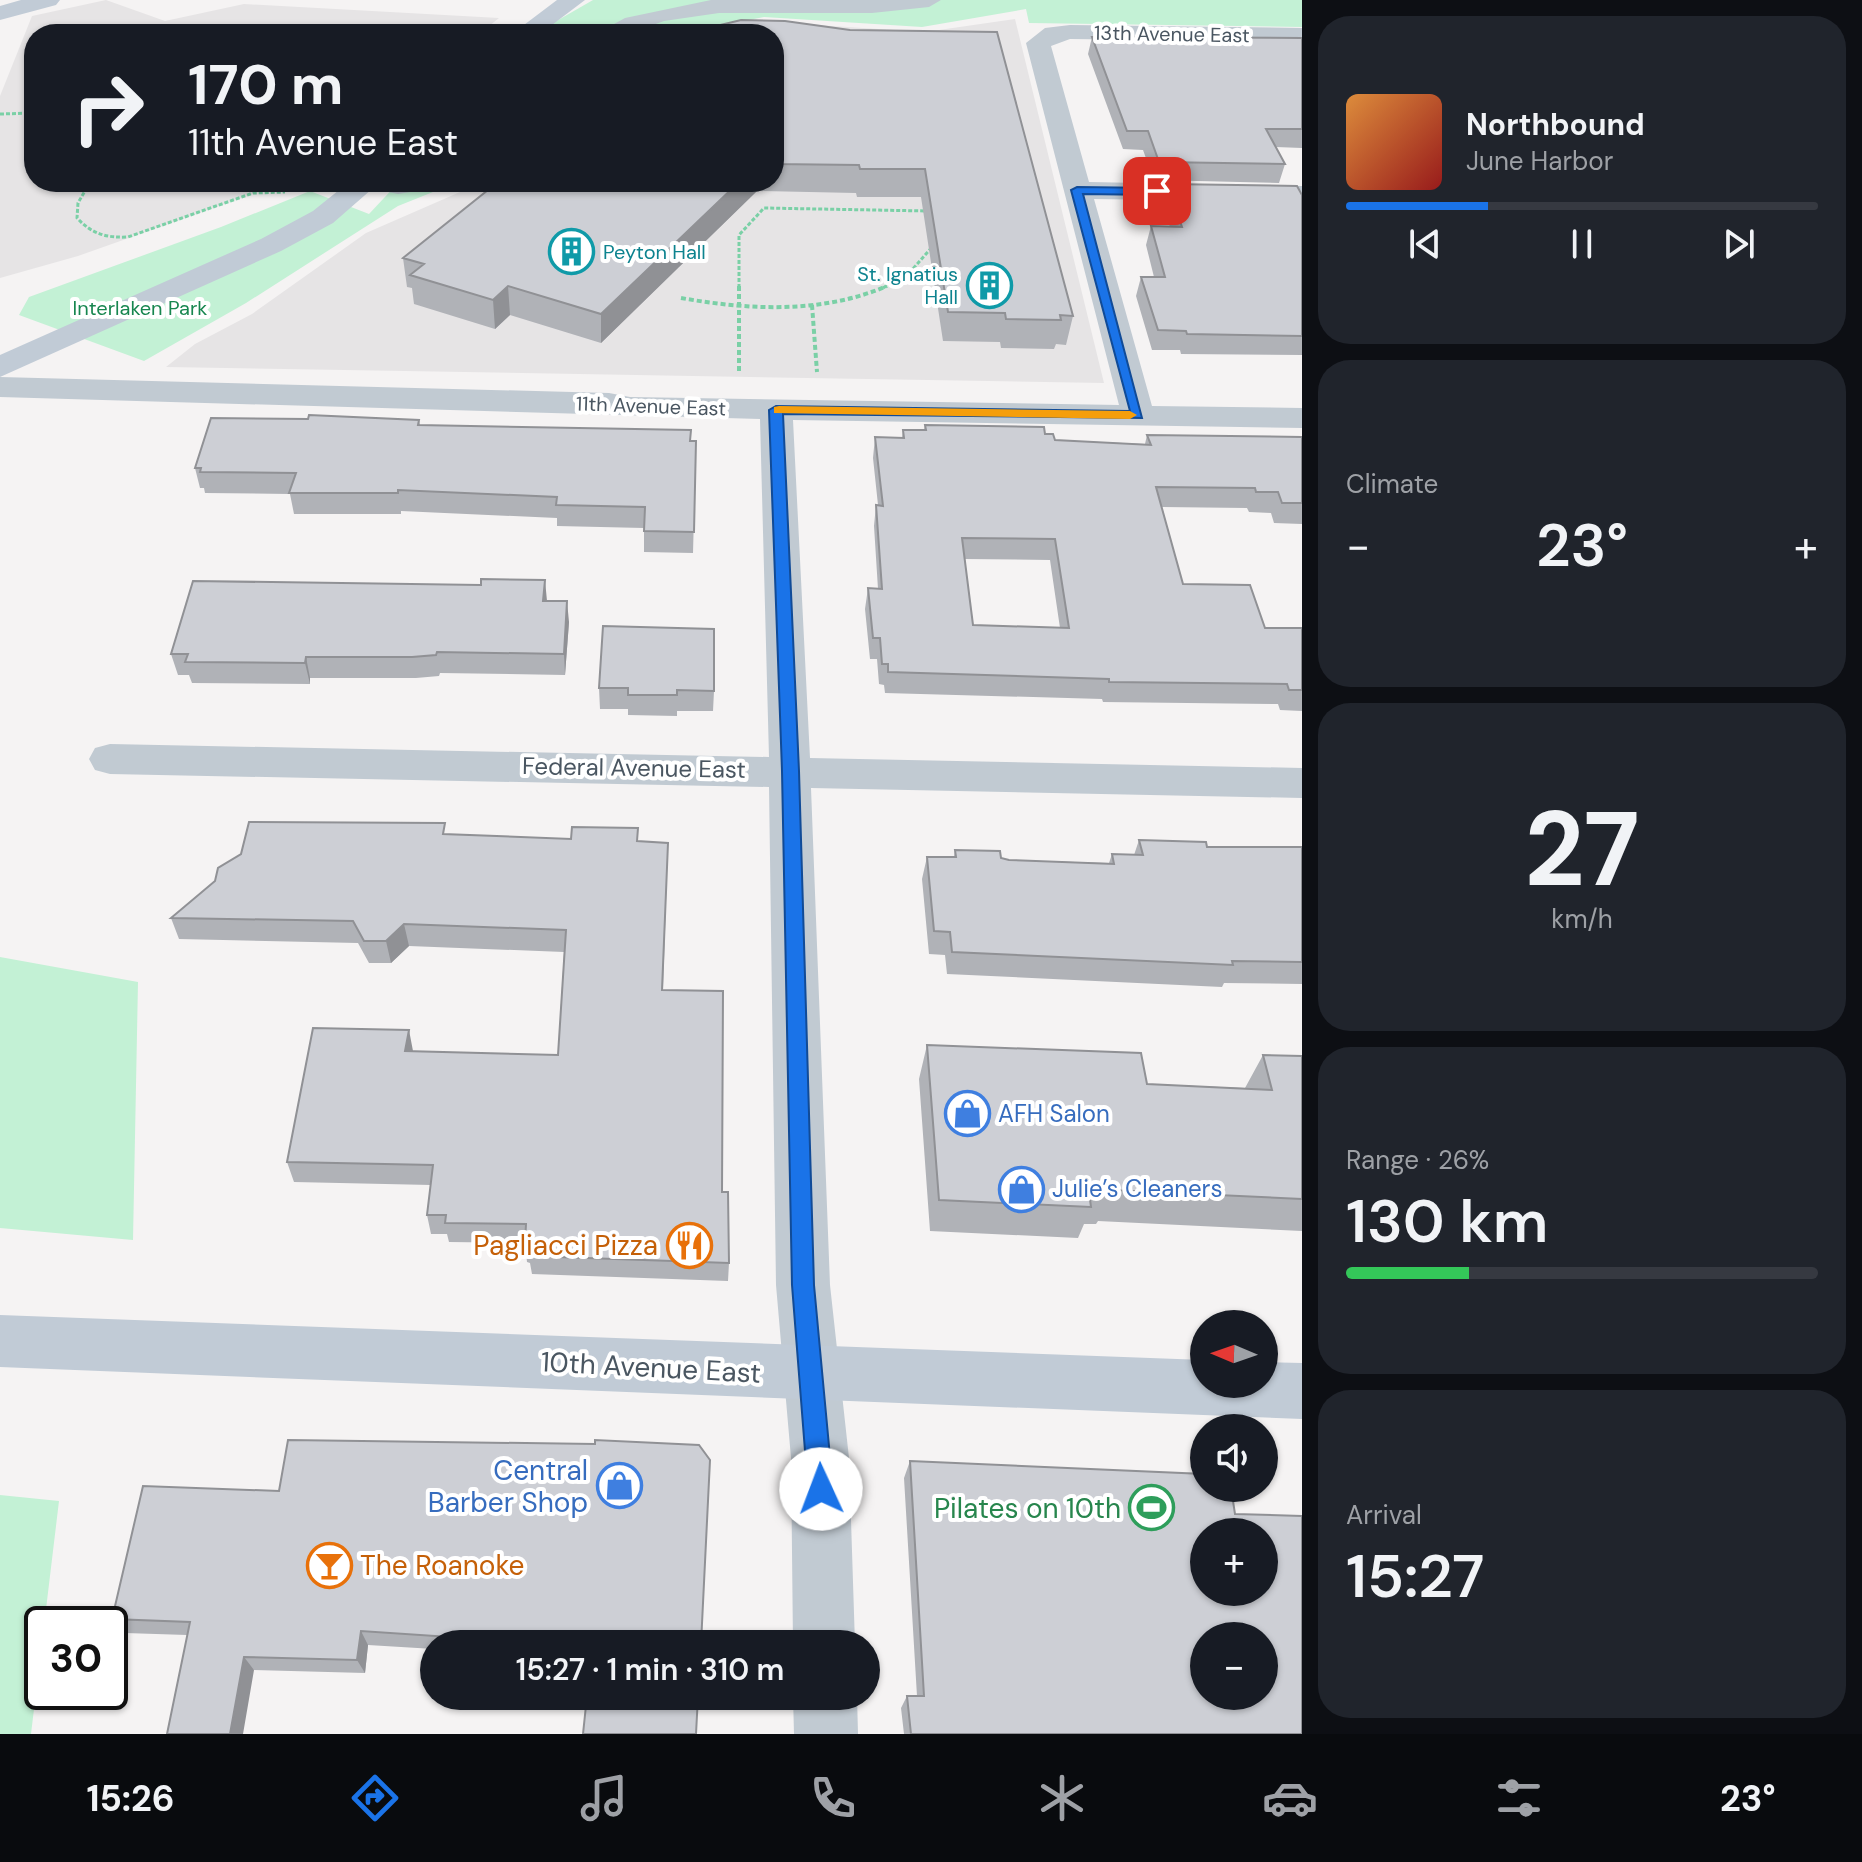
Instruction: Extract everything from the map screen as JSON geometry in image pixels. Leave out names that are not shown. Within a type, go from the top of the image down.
[{"type":"main road","points":[[0,13],[48,0]]},
{"type":"main road","points":[[538,24],[573,0]]},
{"type":"main road","points":[[0,367],[271,245],[323,217],[354,192]]},
{"type":"main road","name":"10th Avenue East","points":[[0,1341],[1302,1391]]},
{"type":"street","points":[[629,24],[654,12],[694,6],[776,3],[863,7],[929,0]]},
{"type":"street","name":"13th Avenue East","points":[[1077,190],[1038,49],[1044,37],[1070,32],[1302,35]]},
{"type":"street","points":[[1138,415],[1077,190],[1302,194]]},
{"type":"street","name":"11th Avenue East","points":[[0,387],[609,403],[630,407],[1302,418]]},
{"type":"street","points":[[776,410],[791,771],[803,1285],[820,1458],[824,1630]]},
{"type":"street","name":"Federal Avenue East","points":[[110,759],[1302,783]]},
{"type":"street","points":[[825,1710],[826,1734]]},
{"type":"path","points":[[0,114],[24,113]]},
{"type":"path","points":[[84,192],[78,203],[77,218],[90,233],[113,238],[128,237],[253,193],[291,192]]},
{"type":"path","points":[[739,380],[739,235],[764,208],[942,211]]},
{"type":"path","points":[[681,298],[739,308],[812,305],[881,287],[917,265],[937,239]]},
{"type":"path","points":[[812,305],[817,382]]},
{"type":"shaded area","points":[[106,0],[165,21],[244,4],[499,18],[492,24],[29,24],[32,16]]},
{"type":"shaded area","points":[[1015,19],[1104,383],[166,367],[195,344],[252,314],[366,233],[460,192],[784,192],[784,24],[770,22],[925,32]]},
{"type":"shaded area","points":[[24,36],[24,192],[259,192],[78,256],[0,278],[0,96]]},
{"type":"green space","points":[[593,0],[1302,0],[1302,27],[1029,23],[1026,9],[922,27],[764,17],[729,24],[553,23]]},
{"type":"green space","name":"Interlaken Park","points":[[308,192],[369,214],[390,192],[433,192],[398,206],[246,303],[144,361],[19,315],[29,297]]},
{"type":"green space","points":[[0,957],[138,982],[133,1240],[0,1228]]},
{"type":"green space","points":[[0,1495],[59,1501],[46,1606],[24,1606],[24,1710],[34,1710],[31,1734],[0,1734]]},
{"type":"building","points":[[741,20],[785,21],[850,30],[997,32],[1073,316],[1060,315],[1061,320],[1006,319],[1005,313],[948,312],[925,169],[784,164],[784,24],[725,24]]},
{"type":"building","points":[[1092,37],[1302,38],[1302,129],[1266,129],[1285,164],[1159,162],[1148,131],[1127,131]]},
{"type":"building","points":[[1167,184],[1297,186],[1302,195],[1302,336],[1187,334],[1186,331],[1158,330],[1141,277],[1165,277],[1151,226],[1182,227]]},
{"type":"building","name":"Peyton Hall","points":[[486,192],[729,192],[601,314],[508,286],[493,300],[410,275],[424,264],[403,258]]},
{"type":"building","points":[[309,415],[419,420],[418,425],[691,430],[690,441],[696,441],[694,532],[644,531],[645,507],[556,505],[557,497],[398,490],[398,493],[289,493],[296,473],[200,472],[201,468],[195,468],[211,418],[308,419]]},
{"type":"building","points":[[925,425],[1044,427],[1045,434],[1053,434],[1055,440],[1151,445],[1147,435],[1302,437],[1302,503],[1282,503],[1278,492],[1256,492],[1255,488],[1156,487],[1183,584],[1250,585],[1265,628],[1302,628],[1302,690],[1289,690],[1287,684],[1109,682],[1109,679],[888,672],[888,664],[882,664],[880,638],[873,638],[868,588],[882,589],[876,505],[883,506],[875,437],[904,438],[903,430],[926,430]],"holes":[[[962,538],[1055,539],[1069,628],[973,625]]]},
{"type":"building","points":[[481,579],[545,580],[543,601],[567,601],[564,654],[437,652],[436,655],[412,657],[306,657],[305,663],[185,662],[188,654],[171,654],[193,581],[481,585]]},
{"type":"building","points":[[603,626],[714,629],[714,691],[677,690],[677,695],[628,695],[628,688],[599,688]]},
{"type":"building","points":[[249,822],[445,823],[443,834],[571,839],[572,827],[638,828],[637,841],[668,843],[662,990],[723,991],[722,1192],[728,1192],[729,1263],[529,1256],[529,1244],[525,1243],[526,1224],[445,1223],[446,1215],[427,1215],[433,1165],[287,1162],[313,1028],[409,1030],[405,1051],[558,1055],[566,930],[404,924],[386,941],[364,941],[353,921],[171,918],[215,881],[218,868],[241,854]]},
{"type":"building","points":[[1139,840],[1206,842],[1207,847],[1302,847],[1302,962],[1232,961],[1233,965],[952,952],[950,932],[934,931],[927,857],[956,857],[955,850],[1000,851],[1001,858],[1009,860],[1114,864],[1112,854],[1143,855]]},
{"type":"building","points":[[927,1045],[1141,1053],[1147,1084],[1272,1090],[1263,1055],[1302,1056],[1302,1199],[1110,1190],[1111,1193],[1089,1192],[1091,1207],[939,1200]]},
{"type":"building","points":[[288,1440],[595,1444],[595,1440],[699,1445],[710,1460],[702,1630],[420,1630],[420,1635],[361,1631],[357,1660],[244,1657],[230,1734],[167,1734],[190,1622],[128,1620],[128,1606],[115,1606],[143,1486],[279,1491]]},
{"type":"building","points":[[910,1461],[1190,1473],[1190,1502],[1233,1502],[1235,1514],[1302,1516],[1302,1734],[911,1734],[907,1696],[924,1696]]},
{"type":"building","points":[[586,1710],[697,1710],[696,1734],[583,1734]]},
{"type":"slow traffic","points":[[779,410],[808,408],[1130,415]]},
{"type":"place","name":"Peyton Hall","points":[[572,252]]},
{"type":"place","name":"St. Ignatius Hall","points":[[989,285]]},
{"type":"place","name":"AFH Salon","points":[[967,1114]]},
{"type":"place","name":"Julie’s Cleaners","points":[[1021,1189]]},
{"type":"place","name":"Pagliacci Pizza","points":[[689,1245]]},
{"type":"place","name":"Central Barber Shop","points":[[619,1486]]},
{"type":"place","name":"Pilates on 10th","points":[[1152,1508]]},
{"type":"place","name":"The Roanoke","points":[[329,1565]]},
{"type":"route","points":[[821,1489],[803,1285],[791,771],[776,410],[808,408],[1138,415],[1077,190],[1157,191]]}]
